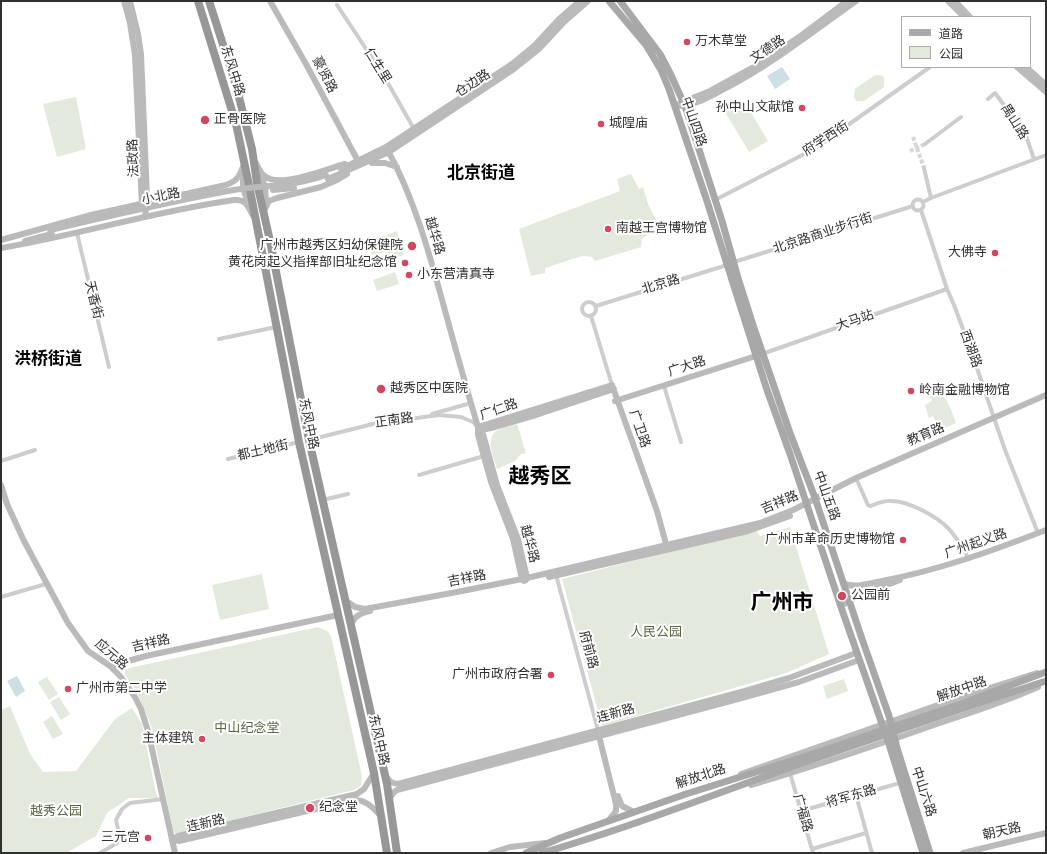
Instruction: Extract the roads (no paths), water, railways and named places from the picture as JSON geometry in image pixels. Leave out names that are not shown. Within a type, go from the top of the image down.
[{"type":"highway","name":"东风中路","points":[[198,1],[226,90],[244,162],[299,442],[374,773],[387,853]]},
{"type":"highway","name":"东风中路","points":[[209,1],[236,84],[248,131],[309,440],[384,772],[397,853]]},
{"type":"main road","name":"中山四路","points":[[609,1],[646,45],[666,81],[730,264]]},
{"type":"main road","name":"中山四路","points":[[620,1],[660,54],[684,104],[715,200],[730,264]]},
{"type":"main road","name":"中山五路","points":[[730,264],[840,607],[857,657],[887,733]]},
{"type":"main road","name":"中山五路","points":[[760,355],[815,498],[890,721],[887,733]]},
{"type":"main road","name":"解放中路","points":[[887,733],[966,704],[1046,671]]},
{"type":"main road","name":"解放中路","points":[[966,704],[1046,682]]},
{"type":"main road","name":"解放北路","points":[[526,853],[560,838],[709,786],[808,758],[887,733]]},
{"type":"main road","name":"中山六路","points":[[887,733],[900,782],[923,853]]},
{"type":"main road","name":"中山六路","points":[[887,733],[930,853]]},
{"type":"main road","name":"解放北路","points":[[542,853],[711,796],[808,758]]},
{"type":"street","name":"法政路","points":[[124,1],[130,23],[135,55],[145,217]]},
{"type":"street","name":"法政路","points":[[130,1],[141,54],[144,203]]},
{"type":"street","name":"豪贤路","points":[[270,1],[358,161]]},
{"type":"street","name":"仓边路","points":[[264,211],[269,201],[281,196],[301,193],[330,184],[387,150],[414,129],[512,64],[535,45],[559,19],[580,1]]},
{"type":"street","name":"仓边路","points":[[254,160],[262,174],[270,179],[280,180],[308,175],[358,161],[399,145],[518,67],[570,16],[588,1]]},
{"type":"street","name":"文德路","points":[[684,104],[754,67],[802,35],[847,1]]},
{"type":"street","name":"文德路","points":[[684,104],[710,96],[754,73],[856,1]]},
{"type":"street","points":[[948,1],[963,16]]},
{"type":"street","points":[[955,1],[969,16]]},
{"type":"street","name":"仁生里","points":[[337,5],[384,76],[414,129]]},
{"type":"street","name":"府学西街","points":[[715,200],[814,149],[929,68]]},
{"type":"street","points":[[1018,68],[1046,92]]},
{"type":"street","points":[[1027,68],[1046,85]]},
{"type":"street","name":"禺山路","points":[[988,99],[995,93],[1025,133],[1034,160]]},
{"type":"street","points":[[675,106],[684,104]]},
{"type":"street","points":[[925,144],[961,117]]},
{"type":"street","points":[[356,168],[381,162],[397,167],[396,154],[399,145]]},
{"type":"street","name":"越华路","points":[[387,150],[397,167],[410,197],[426,242],[478,427],[478,435],[494,491],[513,539],[525,580]]},
{"type":"street","name":"北京路商业步行街","points":[[730,264],[913,206],[914,202],[917,200],[923,202],[1046,155]]},
{"type":"street","name":"仓边路","points":[[327,177],[358,161]]},
{"type":"street","name":"小北路","points":[[1,240],[120,208],[226,185],[234,182],[240,175],[244,162]]},
{"type":"street","name":"仓边路","points":[[327,177],[356,168]]},
{"type":"street","points":[[924,168],[931,198]]},
{"type":"street","name":"小北路","points":[[1,248],[51,232],[241,193],[299,187],[327,177]]},
{"type":"street","points":[[280,180],[271,185],[271,189],[275,195],[281,196]]},
{"type":"street","points":[[226,185],[231,186],[234,195],[230,201]]},
{"type":"street","name":"小北路","points":[[1,248],[38,242],[145,217],[230,201],[240,200],[245,202],[256,220]]},
{"type":"street","points":[[913,206],[920,210],[923,207],[923,202]]},
{"type":"street","points":[[120,208],[126,215],[126,218],[122,222]]},
{"type":"street","name":"西湖路","points":[[920,210],[946,289],[954,305],[994,418],[1038,533]]},
{"type":"street","name":"小北路","points":[[15,236],[51,232]]},
{"type":"street","name":"天香街","points":[[77,233],[109,367]]},
{"type":"street","name":"北京路","points":[[596,306],[730,264]]},
{"type":"street","name":"大马站","points":[[760,355],[946,289]]},
{"type":"street","points":[[593,302],[596,306],[596,312],[591,316],[584,312],[583,306],[585,303],[593,302]]},
{"type":"street","name":"广卫路","points":[[591,316],[612,387],[656,511],[665,546]]},
{"type":"street","points":[[219,339],[276,326]]},
{"type":"street","name":"广大路","points":[[617,401],[760,355]]},
{"type":"street","points":[[664,386],[681,442]]},
{"type":"street","name":"广仁路","points":[[478,427],[612,387]]},
{"type":"street","name":"教育路","points":[[815,498],[856,478],[1046,395]]},
{"type":"street","points":[[418,418],[471,403]]},
{"type":"street","name":"正南路","points":[[309,440],[373,424],[439,415],[453,415],[467,419],[478,427]]},
{"type":"street","name":"越华路","points":[[478,427],[483,434],[497,484],[515,530],[525,580]]},
{"type":"street","name":"都土地街","points":[[228,459],[299,442]]},
{"type":"street","points":[[1,461],[35,450]]},
{"type":"street","points":[[419,475],[484,456]]},
{"type":"street","points":[[856,478],[868,505],[870,506],[890,500],[908,504],[933,516],[948,528],[969,559]]},
{"type":"street","name":"应元路","points":[[1,485],[15,524],[68,623],[88,651],[110,666],[120,676],[135,697],[141,709],[148,731],[172,840],[171,853]]},
{"type":"street","points":[[322,500],[348,494]]},
{"type":"street","name":"吉祥路","points":[[351,626],[355,618],[365,612],[469,594],[760,523],[807,506],[815,498]]},
{"type":"street","name":"广州起义路","points":[[843,584],[858,586],[912,575],[969,559],[1046,530]]},
{"type":"street","name":"吉祥路","points":[[345,600],[355,607],[365,609],[556,575],[665,546]]},
{"type":"street","name":"府前路","points":[[556,575],[599,733],[616,804],[616,811],[607,821]]},
{"type":"street","name":"广州起义路","points":[[840,607],[849,600],[912,575]]},
{"type":"street","points":[[1,598],[46,584]]},
{"type":"street","name":"吉祥路","points":[[110,666],[146,656],[338,615]]},
{"type":"street","name":"连新路","points":[[389,799],[397,790],[776,682],[857,657]]},
{"type":"street","points":[[887,733],[890,721],[994,686],[1046,671]]},
{"type":"street","points":[[709,786],[773,761],[887,733],[999,702],[1046,682]]},
{"type":"street","name":"府前路","points":[[599,733],[621,803],[624,807],[634,812]]},
{"type":"street","name":"连新路","points":[[384,772],[387,778],[392,782],[402,784],[599,733]]},
{"type":"street","points":[[711,796],[790,773],[887,733]]},
{"type":"street","name":"连新路","points":[[172,840],[178,836],[357,794],[364,789],[374,773]]},
{"type":"street","name":"广福路","points":[[790,773],[812,851]]},
{"type":"street","name":"将军东路","points":[[801,811],[900,782]]},
{"type":"street","points":[[856,795],[872,853]]},
{"type":"street","points":[[100,853],[117,844],[119,833],[116,820],[122,809],[130,803],[163,799]]},
{"type":"street","name":"连新路","points":[[172,840],[179,842],[354,800],[360,800],[367,803],[381,817]]},
{"type":"street","points":[[812,851],[866,833]]},
{"type":"street","name":"朝天路","points":[[963,853],[1046,833]]},
{"type":"street","points":[[491,853],[510,847],[536,844],[560,838]]},
{"type":"street","points":[[172,840],[174,853]]},
{"type":"street","points":[[550,853],[563,847]]},
{"type":"tunnel","points":[[913,137],[924,168]]},
{"type":"tunnel","points":[[910,151],[925,144]]},
{"type":"place","name":"万木草堂","points":[[687,42]]},
{"type":"place","name":"孙中山文献馆","points":[[802,108]]},
{"type":"place","name":"正骨医院","points":[[205,120]]},
{"type":"place","name":"城隍庙","points":[[601,124]]},
{"type":"place","name":"南越王宫博物馆","points":[[608,229]]},
{"type":"place","name":"广州市越秀区妇幼保健院","points":[[412,246]]},
{"type":"place","name":"大佛寺","points":[[995,253]]},
{"type":"place","name":"黄花岗起义指挥部旧址纪念馆","points":[[405,263]]},
{"type":"place","name":"小东营清真寺","points":[[409,275]]},
{"type":"place","name":"越秀区中医院","points":[[381,389]]},
{"type":"place","name":"岭南金融博物馆","points":[[911,391]]},
{"type":"place","name":"广州市革命历史博物馆","points":[[903,540]]},
{"type":"place","name":"公园前","points":[[842,596]]},
{"type":"place","name":"广州市政府合署","points":[[551,675]]},
{"type":"place","name":"广州市第二中学","points":[[68,689]]},
{"type":"place","name":"主体建筑","points":[[202,739]]},
{"type":"place","name":"纪念堂","points":[[310,808]]},
{"type":"place","name":"三元宫","points":[[148,838]]},
{"type":"district","name":"北京街道","points":[[481,174]]},
{"type":"district","name":"洪桥街道","points":[[48,360]]},
{"type":"district","name":"越秀区","points":[[540,478]]},
{"type":"district","name":"广州市","points":[[782,604]]},
{"type":"park label","name":"人民公园","points":[[656,633]]},
{"type":"park label","name":"中山纪念堂","points":[[247,729]]},
{"type":"park label","name":"越秀公园","points":[[56,812]]}]
